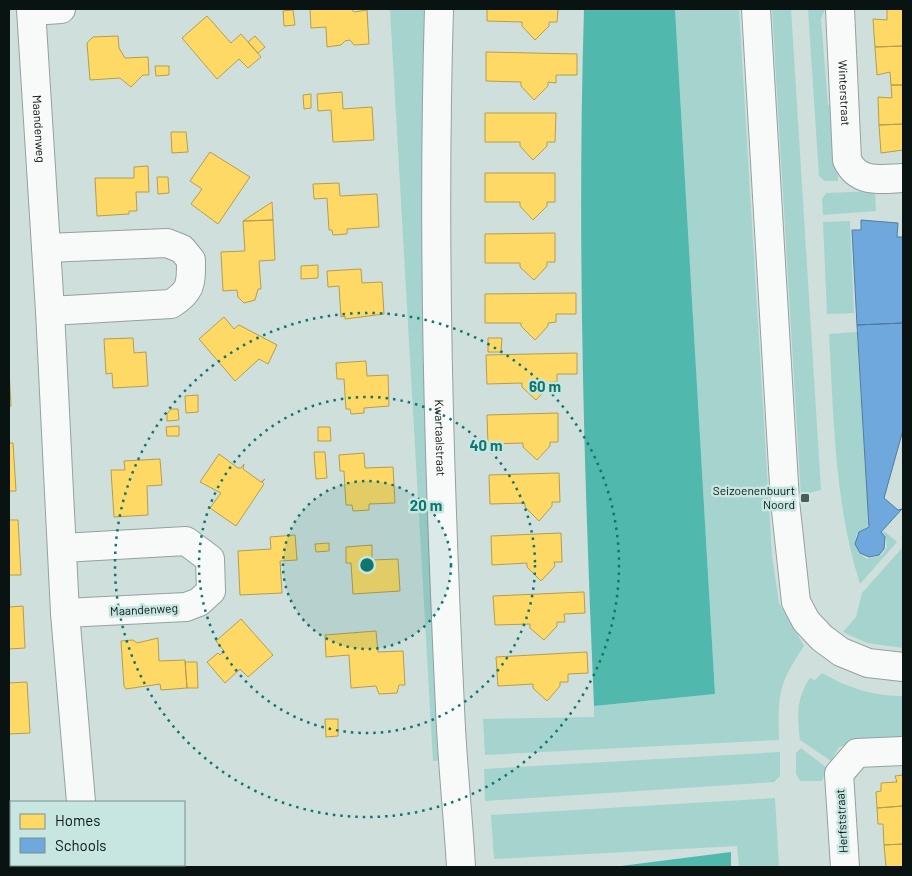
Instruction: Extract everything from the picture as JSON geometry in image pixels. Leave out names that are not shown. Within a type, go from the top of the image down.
[{"type":"street","name":"Maandenweg","points":[[61,9],[32,10],[50,311],[65,613],[81,801]]},
{"type":"street","name":"Kwartaalstraat","points":[[439,9],[436,284],[439,444],[450,709],[461,867]]},
{"type":"street","points":[[756,9],[785,504],[796,602],[806,621],[822,638],[840,652],[868,663],[903,667]]},
{"type":"street","name":"Winterstraat","points":[[840,9],[846,151],[850,167],[857,174],[868,179],[903,178]]},
{"type":"street","points":[[46,248],[168,243],[182,249],[191,260],[191,284],[182,296],[171,304],[50,311]]},
{"type":"street","name":"Maandenweg","points":[[62,548],[186,541],[210,559],[211,591],[199,602],[186,607],[65,613]]},
{"type":"street","name":"Herfststraat","points":[[845,867],[839,774],[856,753],[903,750]]},
{"type":"shaded area","points":[[390,9],[427,9],[442,760],[433,761]]},
{"type":"shaded area","points":[[675,9],[739,9],[772,556],[779,603],[804,646],[795,659],[781,690],[779,740],[485,755],[483,719],[594,717],[594,706],[715,694]]},
{"type":"shaded area","points":[[772,9],[791,9],[821,490],[801,495]]},
{"type":"shaded area","points":[[808,9],[825,9],[821,19],[828,105],[835,104],[838,181],[825,181],[819,176]]},
{"type":"shaded area","points":[[875,191],[876,211],[823,215],[822,199],[826,193]]},
{"type":"shaded area","points":[[850,221],[854,313],[827,314],[823,222]]},
{"type":"shaded area","points":[[857,332],[869,525],[856,535],[858,552],[867,559],[882,555],[887,547],[886,538],[880,535],[884,531],[897,542],[860,584],[851,553],[840,491],[834,429],[829,334]]},
{"type":"shaded area","points":[[903,547],[903,648],[867,643],[843,632],[856,617],[862,593]]},
{"type":"shaded area","points":[[822,673],[841,683],[871,693],[903,696],[903,740],[854,743],[839,747],[831,761],[800,740],[798,716],[802,693],[810,678],[815,680]]},
{"type":"shaded area","points":[[801,748],[827,768],[822,781],[800,781],[796,774],[796,753]]},
{"type":"shaded area","points":[[780,752],[780,776],[774,782],[485,801],[484,769]]},
{"type":"shaded area","points":[[775,798],[779,867],[739,867],[737,846],[494,859],[491,815]]},
{"type":"shaded area","points":[[9,844],[10,866],[66,866],[66,867],[9,867]]},
{"type":"water","points":[[584,9],[675,9],[715,694],[594,706],[587,532],[581,270]]},
{"type":"water","points":[[731,852],[731,867],[613,867]]},
{"type":"building: Homes","points":[[310,9],[351,9],[354,12],[367,10],[369,44],[354,45],[350,40],[345,41],[341,45],[327,47],[326,27],[311,28]]},
{"type":"building: Homes","points":[[487,9],[558,9],[557,22],[549,22],[549,26],[535,40],[522,26],[522,22],[487,21]]},
{"type":"building: Homes","points":[[887,9],[903,9],[903,46],[875,47],[873,19],[887,20]]},
{"type":"building: Homes","points":[[293,10],[295,25],[284,26],[283,11]]},
{"type":"building: Homes","points":[[207,16],[231,43],[241,34],[261,57],[248,68],[239,59],[217,79],[182,38]]},
{"type":"building: Homes","points":[[118,36],[119,48],[125,58],[148,57],[149,75],[143,75],[131,87],[120,78],[90,80],[87,43],[93,37]]},
{"type":"building: Homes","points":[[255,36],[265,47],[258,53],[248,42]]},
{"type":"building: Homes","points":[[903,46],[903,85],[891,85],[890,72],[877,75],[875,47]]},
{"type":"building: Homes","points":[[486,52],[577,54],[577,75],[556,75],[556,83],[548,82],[548,86],[534,100],[521,86],[521,82],[486,81]]},
{"type":"building: Homes","points":[[155,66],[169,66],[169,75],[156,76]]},
{"type":"building: Homes","points":[[891,85],[903,85],[903,124],[879,125],[878,97],[892,98]]},
{"type":"building: Homes","points":[[342,92],[343,109],[372,107],[374,140],[333,142],[331,110],[318,111],[317,94]]},
{"type":"building: Homes","points":[[311,94],[311,108],[304,109],[303,95]]},
{"type":"building: Homes","points":[[485,113],[556,113],[555,142],[547,142],[547,146],[533,160],[520,146],[520,142],[485,142]]},
{"type":"building: Homes","points":[[903,124],[903,150],[881,153],[879,125]]},
{"type":"building: Homes","points":[[171,132],[186,132],[188,152],[172,153]]},
{"type":"building: Homes","points":[[210,152],[250,177],[218,224],[191,204],[202,189],[190,181]]},
{"type":"building: Homes","points":[[148,166],[149,192],[136,192],[137,211],[129,211],[129,214],[97,216],[95,178],[134,178],[134,167]]},
{"type":"building: Homes","points":[[485,173],[555,173],[555,202],[547,202],[547,206],[533,220],[520,206],[520,202],[485,202]]},
{"type":"building: Homes","points":[[157,177],[168,177],[169,193],[158,194]]},
{"type":"building: Homes","points":[[339,183],[340,196],[377,194],[379,227],[347,229],[347,234],[333,235],[332,230],[329,230],[327,198],[314,199],[313,184]]},
{"type":"building: Homes","points":[[272,202],[273,220],[243,221]]},
{"type":"building: Homes","points":[[273,220],[275,260],[259,261],[261,289],[258,289],[255,300],[244,303],[238,297],[237,290],[223,291],[221,252],[245,251],[243,221]]},
{"type":"building: Homes","points":[[555,233],[555,262],[547,262],[547,266],[534,280],[520,267],[520,263],[485,263],[485,234]]},
{"type":"building: Homes","points":[[318,265],[318,278],[301,279],[301,266]]},
{"type":"building: Homes","points":[[361,269],[362,283],[382,282],[384,314],[345,319],[345,316],[341,317],[339,286],[328,287],[327,271]]},
{"type":"building: Homes","points":[[576,293],[576,314],[556,314],[556,322],[548,323],[548,326],[535,340],[521,326],[521,323],[485,323],[485,294]]},
{"type":"building: Homes","points":[[224,317],[234,329],[239,325],[277,345],[268,364],[259,359],[235,381],[199,339]]},
{"type":"building: Homes","points":[[133,338],[134,353],[146,352],[148,386],[113,388],[112,373],[106,374],[104,339]]},
{"type":"building: Homes","points":[[488,338],[502,338],[501,352],[488,352]]},
{"type":"building: Homes","points":[[577,353],[577,374],[557,374],[557,382],[549,382],[549,386],[536,400],[522,387],[522,383],[487,384],[486,355]]},
{"type":"building: Homes","points":[[366,361],[367,376],[388,375],[389,406],[364,408],[364,413],[351,414],[350,409],[346,409],[344,379],[337,379],[336,363]]},
{"type":"building: Homes","points":[[9,371],[11,406],[9,407]]},
{"type":"building: Homes","points":[[198,395],[198,412],[186,413],[185,396]]},
{"type":"building: Homes","points":[[171,409],[178,409],[179,420],[167,421],[167,414]]},
{"type":"building: Homes","points":[[558,413],[558,442],[550,442],[550,446],[537,460],[523,447],[523,443],[488,444],[487,415]]},
{"type":"building: Homes","points":[[179,426],[179,436],[167,436],[166,427]]},
{"type":"building: Homes","points":[[318,427],[330,427],[331,441],[318,441]]},
{"type":"building: Homes","points":[[9,443],[13,443],[16,491],[9,491]]},
{"type":"building: Homes","points":[[314,452],[325,452],[327,478],[316,479]]},
{"type":"building: Homes","points":[[364,453],[365,468],[393,467],[395,503],[369,504],[369,510],[353,511],[352,505],[346,505],[344,471],[340,471],[339,455]]},
{"type":"building: Homes","points":[[219,454],[238,468],[241,468],[244,464],[243,469],[261,482],[265,479],[262,482],[264,484],[236,526],[210,508],[221,493],[200,482]]},
{"type":"building: Homes","points":[[160,459],[162,485],[147,486],[148,515],[114,517],[111,470],[125,470],[124,461]]},
{"type":"building: Homes","points":[[559,473],[560,502],[552,502],[552,506],[539,521],[525,507],[525,503],[490,504],[489,475]]},
{"type":"building: Homes","points":[[9,520],[18,520],[21,575],[9,575]]},
{"type":"building: Homes","points":[[561,533],[562,562],[554,562],[555,566],[541,581],[527,567],[527,563],[492,565],[491,536]]},
{"type":"building: Homes","points":[[295,535],[297,560],[280,561],[282,593],[240,595],[238,551],[271,549],[270,537]]},
{"type":"building: Homes","points":[[329,543],[329,551],[316,552],[315,544]]},
{"type":"building: Homes","points":[[372,545],[372,560],[398,559],[400,591],[353,594],[351,563],[346,563],[346,547]]},
{"type":"building: Homes","points":[[584,592],[585,613],[564,614],[565,622],[557,622],[557,626],[544,640],[530,628],[530,624],[495,625],[493,596]]},
{"type":"building: Homes","points":[[23,606],[25,648],[9,649],[9,607]]},
{"type":"building: Homes","points":[[241,619],[273,655],[248,677],[240,669],[225,683],[207,662],[218,653],[220,655],[224,651],[216,641]]},
{"type":"building: Homes","points":[[376,631],[378,652],[403,651],[405,685],[399,685],[397,693],[379,694],[376,686],[351,688],[349,655],[326,657],[325,635]]},
{"type":"building: Homes","points":[[158,638],[159,661],[185,660],[187,688],[161,690],[160,684],[126,689],[124,686],[121,641],[133,640],[137,643]]},
{"type":"building: Homes","points":[[587,652],[588,673],[568,674],[568,682],[560,682],[560,686],[547,701],[533,688],[533,684],[498,686],[496,657]]},
{"type":"building: Homes","points":[[185,662],[197,662],[198,688],[187,688]]},
{"type":"building: Homes","points":[[27,682],[30,733],[9,734],[9,683]]},
{"type":"building: Homes","points":[[325,719],[338,719],[338,736],[326,737]]},
{"type":"building: Homes","points":[[903,775],[903,806],[877,808],[876,792],[881,791],[881,783],[897,782],[895,776]]},
{"type":"building: Homes","points":[[903,806],[903,844],[884,845],[883,824],[878,824],[877,808]]},
{"type":"building: Homes","points":[[903,844],[903,867],[886,867],[884,845]]},
{"type":"building: Schools","points":[[861,220],[898,223],[897,237],[903,237],[903,323],[857,325],[852,230],[861,230]]},
{"type":"building: Schools","points":[[903,323],[903,430],[884,498],[898,510],[902,509],[881,532],[885,537],[884,549],[879,555],[869,557],[860,553],[855,544],[859,532],[869,527],[857,325]]},
{"type":"place","name":"Seizoenenbuurt Noord","points":[[805,498]]}]
